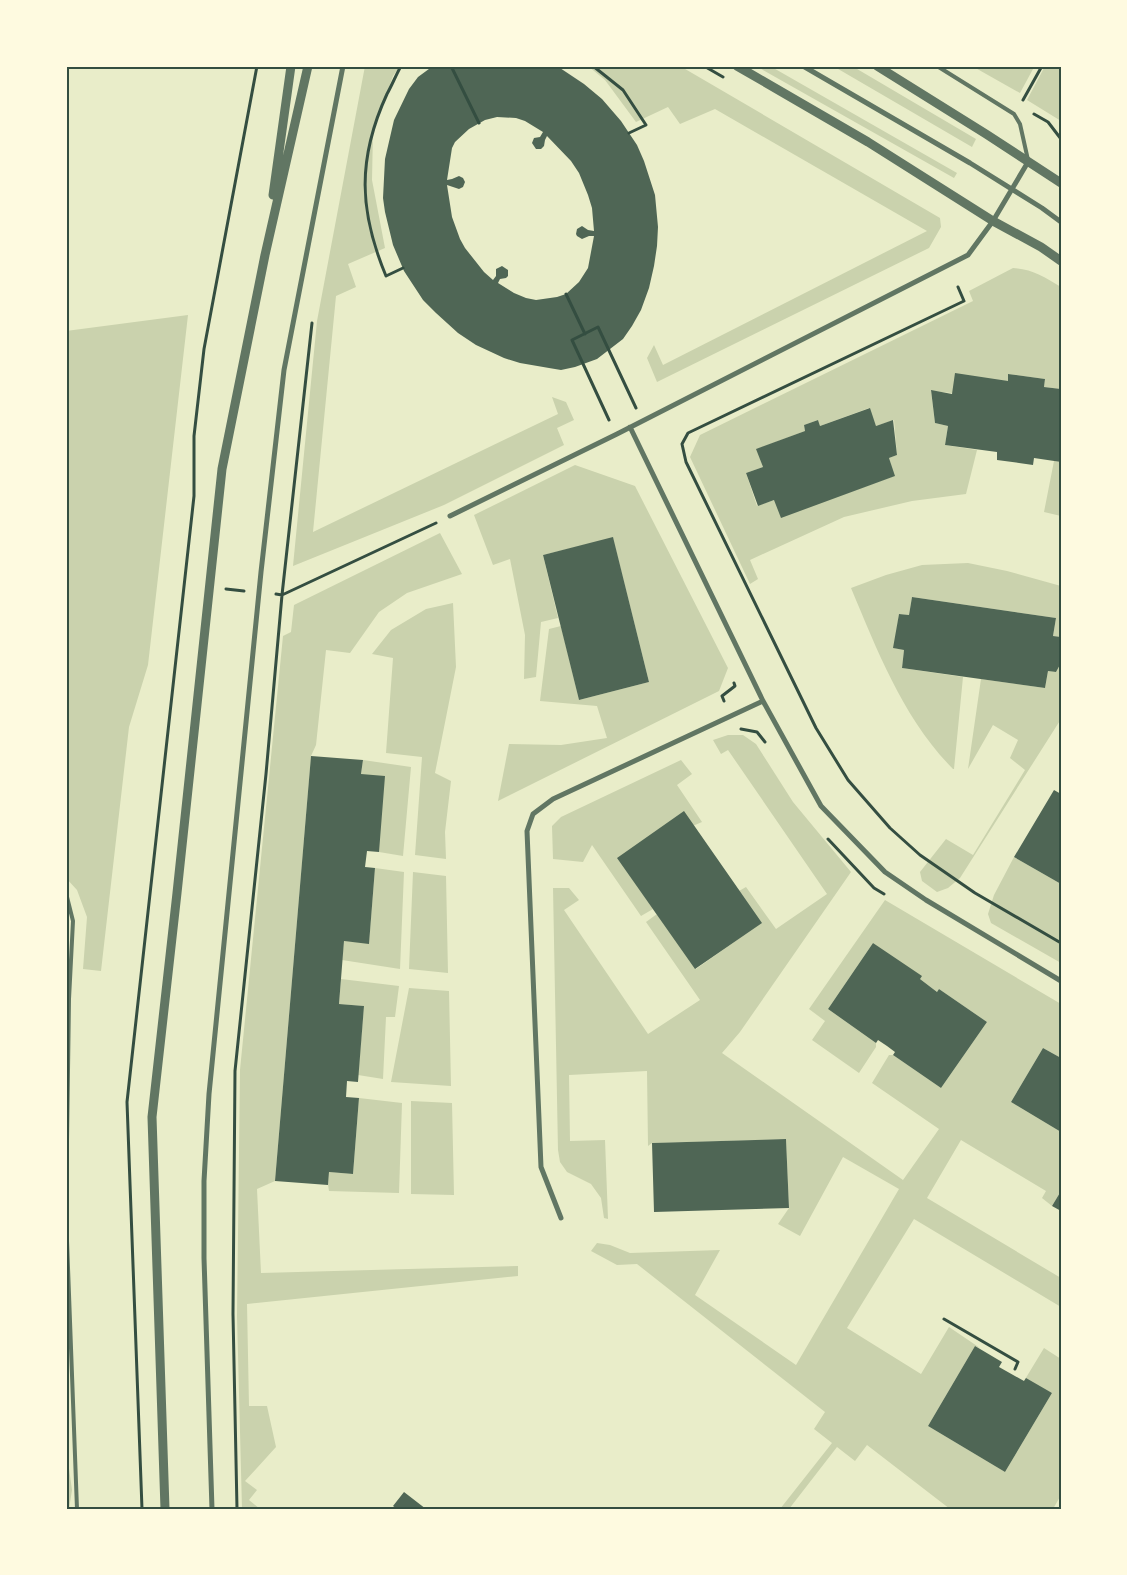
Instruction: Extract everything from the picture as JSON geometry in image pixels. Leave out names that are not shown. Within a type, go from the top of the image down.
[{"type":"street","points":[[265,255],[291,66]]},
{"type":"street","points":[[165,1509],[152,1117],[222,469],[265,255],[308,66]]},
{"type":"street","points":[[212,1509],[204,1268],[204,1181],[209,1094],[272,462],[284,370],[343,66]]},
{"type":"street","points":[[737,66],[868,142],[993,221],[1061,260]]},
{"type":"street","points":[[803,66],[970,163],[1061,222]]},
{"type":"street","points":[[877,66],[1061,183]]},
{"type":"street","points":[[450,516],[615,435],[968,255],[993,221],[1028,162]]},
{"type":"street","points":[[630,427],[763,701],[821,806],[885,872],[926,900],[1061,981]]},
{"type":"street","points":[[561,1218],[541,1167],[527,832],[533,814],[553,799],[763,701]]},
{"type":"lane","points":[[937,66],[1014,114],[1020,124],[1028,162]]},
{"type":"lane","points":[[66,893],[73,921],[69,998],[66,1213],[77,1509]]},
{"type":"path","points":[[401,66],[377,116],[368,144],[365,177],[366,211],[375,249],[382,267],[386,276],[404,268]]},
{"type":"path","points":[[451,66],[478,123]]},
{"type":"path","points":[[593,66],[623,90],[646,125],[629,133]]},
{"type":"path","points":[[1023,100],[1042,66]]},
{"type":"path","points":[[958,287],[964,301],[688,433],[682,444],[686,462],[816,728],[848,780],[890,828],[920,855],[975,893],[1061,943]]},
{"type":"path","points":[[566,294],[585,334]]},
{"type":"path","points":[[237,1509],[233,1314],[235,1071],[266,774],[282,595],[312,318]]},
{"type":"path","points":[[615,435],[572,340],[598,327],[642,421]]},
{"type":"path","points":[[184,584],[282,595],[450,516]]},
{"type":"path","points":[[944,1319],[1018,1362],[1015,1369]]},
{"type":"green space","points":[[365,66],[400,66],[393,76],[373,132],[372,180],[385,248],[348,264],[356,287],[336,296],[313,532],[558,414],[552,397],[566,402],[574,420],[557,428],[564,445],[444,505],[293,566],[317,321]]},
{"type":"green space","points":[[588,66],[680,66],[940,218],[941,227],[929,248],[657,382],[647,358],[654,345],[663,365],[927,231],[715,109],[680,124],[668,107],[636,122],[605,80]]},
{"type":"green space","points":[[756,66],[770,66],[957,173],[954,178]]},
{"type":"green space","points":[[833,66],[852,66],[976,139],[972,147]]},
{"type":"green space","points":[[972,66],[1028,66],[1033,69],[1020,93]]},
{"type":"green space","points":[[1045,66],[1061,66],[1061,121],[1027,100]]},
{"type":"green space","points":[[1013,268],[1032,272],[1061,287],[1061,389],[1044,387],[1045,379],[1009,374],[1008,381],[952,393],[931,391],[935,423],[948,426],[945,445],[977,450],[966,494],[912,501],[844,517],[750,560],[758,579],[750,584],[690,457],[700,435],[973,301],[969,291]],"holes":[[[869,408],[876,426],[894,420],[897,455],[889,458],[894,476],[839,496],[774,500],[757,506],[746,473],[763,467],[757,449],[805,431],[804,425],[818,420],[820,426]]]},
{"type":"green space","points":[[188,315],[148,665],[129,727],[101,971],[83,969],[87,917],[77,890],[66,878],[66,331]]},
{"type":"green space","points":[[1054,461],[1061,462],[1061,516],[1044,512]]},
{"type":"green space","points":[[575,465],[635,486],[728,668],[719,691],[498,801],[509,744],[561,745],[607,738],[597,706],[540,701],[549,629],[561,626],[579,700],[649,682],[613,538],[543,555],[558,618],[541,622],[536,677],[524,679],[525,635],[510,559],[493,565],[474,515]]},
{"type":"green space","points":[[440,533],[462,574],[407,593],[379,612],[350,653],[326,650],[316,745],[311,756],[275,1181],[257,1189],[261,1273],[518,1266],[518,1276],[247,1304],[249,1406],[267,1406],[276,1447],[245,1481],[257,1490],[249,1500],[260,1509],[242,1509],[237,1316],[240,1070],[283,636],[291,632],[294,605]]},
{"type":"green space","points":[[968,563],[1007,571],[1061,586],[1061,637],[1053,636],[1056,618],[912,597],[909,615],[899,614],[894,648],[904,650],[902,668],[963,677],[953,769],[920,728],[893,683],[851,588],[886,575],[922,565]]},
{"type":"green space","points":[[453,603],[456,667],[435,773],[451,781],[445,832],[446,859],[415,855],[422,757],[386,753],[393,658],[372,654],[391,630],[426,609]]},
{"type":"green space","points":[[1061,663],[1061,719],[960,878],[948,888],[937,892],[922,881],[920,872],[946,839],[973,855],[1025,770],[1010,758],[1018,740],[993,725],[968,769],[981,679],[1045,688],[1048,671],[1056,672]]},
{"type":"green space","points":[[728,735],[743,735],[756,744],[793,802],[851,872],[740,1032],[722,1053],[903,1180],[939,1129],[872,1083],[889,1055],[893,1055],[941,1088],[987,1022],[939,989],[937,992],[873,943],[828,1009],[876,1043],[876,1047],[859,1073],[812,1040],[825,1021],[809,1009],[885,900],[1061,1004],[1061,1058],[1043,1048],[1011,1102],[1061,1132],[1061,1191],[1052,1206],[1042,1198],[1046,1191],[961,1140],[927,1198],[1061,1278],[1061,1307],[914,1219],[847,1328],[921,1374],[949,1327],[980,1348],[975,1346],[928,1426],[1005,1472],[1052,1393],[1024,1381],[1044,1348],[1061,1359],[1061,1495],[1053,1509],[950,1509],[867,1445],[855,1461],[837,1447],[789,1509],[780,1509],[832,1443],[814,1429],[825,1412],[637,1264],[617,1265],[591,1251],[597,1243],[610,1245],[630,1253],[720,1250],[695,1295],[796,1365],[899,1189],[843,1157],[800,1236],[778,1224],[789,1208],[786,1139],[652,1143],[648,1146],[647,1071],[569,1075],[570,1141],[605,1140],[608,1219],[604,1218],[601,1198],[591,1184],[567,1172],[560,1162],[558,1150],[553,888],[569,888],[579,900],[564,910],[648,1034],[700,1000],[646,922],[657,914],[696,969],[761,923],[739,891],[746,887],[776,929],[827,894],[728,750],[721,754],[713,740]]},
{"type":"green space","points":[[363,760],[411,767],[403,856],[379,852],[361,774]]},
{"type":"green space","points":[[681,760],[692,774],[677,785],[702,822],[618,858],[653,909],[641,916],[592,845],[583,862],[553,859],[552,826],[561,817]]},
{"type":"green space","points":[[1014,857],[1061,884],[1061,963],[991,923],[988,914],[994,895]]},
{"type":"green space","points":[[375,868],[404,872],[400,969],[342,960],[344,941],[369,943]]},
{"type":"green space","points":[[413,872],[446,876],[448,973],[409,969]]},
{"type":"green space","points":[[341,979],[399,986],[395,1017],[386,1017],[383,1079],[358,1075],[364,1006],[339,1004]]},
{"type":"green space","points":[[409,988],[449,991],[451,1086],[391,1082]]},
{"type":"green space","points":[[359,1098],[402,1103],[399,1193],[329,1191],[329,1172],[353,1174]]},
{"type":"green space","points":[[411,1101],[452,1103],[454,1195],[411,1194]]},
{"type":"green space","points":[[66,1447],[72,1490],[69,1509],[66,1509]]},
{"type":"building","points":[[433,66],[557,66],[602,99],[621,121],[637,145],[655,195],[658,227],[654,266],[641,310],[632,326],[623,339],[597,359],[561,370],[520,363],[504,358],[476,345],[458,333],[423,300],[404,271],[393,245],[385,212],[383,198],[385,159],[394,120],[409,89],[418,77]],"holes":[[[497,117],[516,118],[543,132],[540,137],[534,138],[532,143],[536,149],[541,149],[544,146],[547,136],[571,161],[579,173],[592,208],[594,231],[582,226],[577,229],[576,234],[582,239],[594,236],[588,268],[579,282],[566,294],[557,297],[536,300],[514,293],[498,283],[500,279],[508,276],[508,270],[502,266],[496,269],[496,276],[493,280],[484,272],[465,248],[452,217],[447,185],[459,189],[463,187],[465,182],[459,176],[447,180],[452,148],[455,142],[469,129],[485,120]]]},
{"type":"building","points":[[955,373],[1008,381],[1008,374],[1045,379],[1044,387],[1061,389],[1061,462],[1034,458],[1033,465],[997,460],[997,452],[945,445],[948,426],[935,423],[931,390],[952,394]]},
{"type":"building","points":[[870,408],[876,426],[893,420],[897,455],[889,458],[895,476],[781,518],[774,500],[758,506],[746,473],[763,467],[756,449],[805,431],[804,425],[818,420],[820,426]]},
{"type":"building","points":[[613,537],[649,682],[579,700],[543,555]]},
{"type":"building","points":[[912,597],[1056,618],[1053,636],[1061,637],[1061,663],[1056,672],[1048,671],[1045,688],[902,668],[904,650],[893,648],[899,614],[909,615]]},
{"type":"building","points":[[311,756],[363,760],[361,774],[385,776],[379,852],[367,851],[365,867],[375,868],[369,944],[344,941],[339,1004],[364,1006],[358,1082],[347,1081],[346,1097],[359,1098],[353,1174],[329,1172],[328,1185],[275,1181]]},
{"type":"building","points":[[1054,790],[1061,794],[1061,884],[1014,857]]},
{"type":"building","points":[[684,811],[762,923],[695,969],[617,858]]},
{"type":"building","points":[[873,943],[922,976],[920,979],[937,992],[939,989],[987,1022],[941,1088],[893,1055],[895,1052],[887,1046],[878,1040],[876,1043],[828,1009]]},
{"type":"building","points":[[1043,1048],[1061,1058],[1061,1132],[1011,1102]]},
{"type":"building","points":[[786,1139],[789,1208],[654,1212],[652,1143]]},
{"type":"building","points":[[1061,1191],[1061,1211],[1052,1206]]},
{"type":"building","points":[[975,1346],[1002,1362],[999,1367],[1024,1381],[1026,1378],[1052,1393],[1005,1472],[928,1426]]},
{"type":"building","points":[[404,1492],[426,1509],[397,1509],[393,1506]]}]
